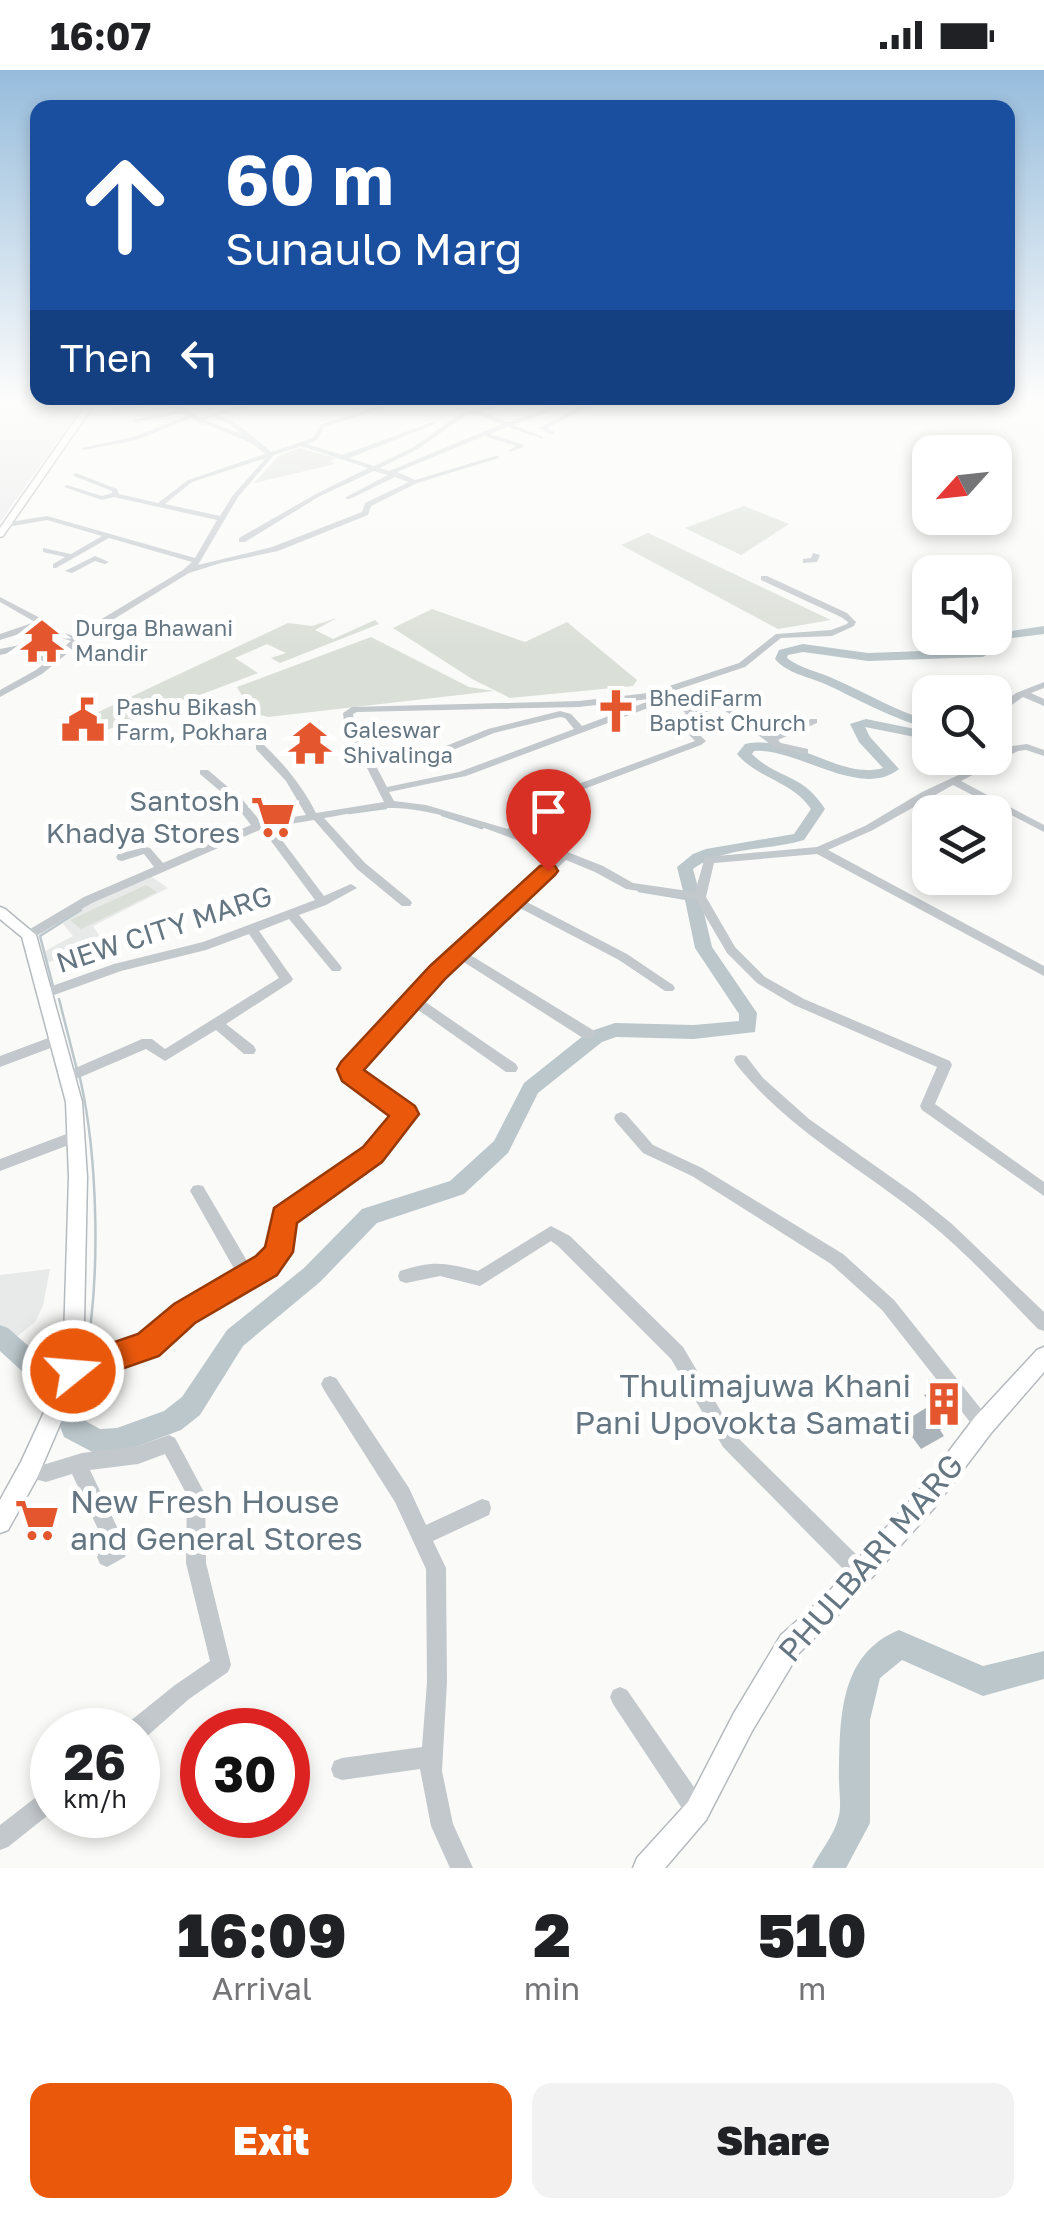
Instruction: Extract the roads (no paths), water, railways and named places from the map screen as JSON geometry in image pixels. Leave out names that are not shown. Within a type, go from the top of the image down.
[{"type":"main road","points":[[0,534],[36,483]]},
{"type":"main road","points":[[0,912],[30,935],[43,994],[69,1077],[77,1136],[70,1378],[0,1522]]},
{"type":"main road","name":"PHULBARI MARG","points":[[648,1868],[697,1811],[743,1722],[790,1644],[926,1500],[983,1424],[1044,1357]]},
{"type":"street","points":[[97,483],[118,492],[114,496]]},
{"type":"street","points":[[161,504],[188,483]]},
{"type":"street","points":[[186,572],[246,483]]},
{"type":"street","points":[[242,540],[343,483]]},
{"type":"street","points":[[348,498],[376,483]]},
{"type":"street","points":[[0,694],[186,572],[266,550],[366,513],[368,505],[414,483]]},
{"type":"street","points":[[67,487],[102,498],[114,496],[161,504],[222,519]]},
{"type":"street","points":[[7,524],[46,518],[197,560]]},
{"type":"street","points":[[214,532],[266,550]]},
{"type":"street","points":[[56,566],[108,536]]},
{"type":"street","points":[[46,550],[100,560],[69,571]]},
{"type":"street","points":[[806,561],[814,560],[816,555]]},
{"type":"street","points":[[390,804],[349,722],[348,713],[354,709],[579,704],[649,696],[742,665],[779,636],[832,632],[850,626],[852,622],[844,615],[764,578]]},
{"type":"street","points":[[0,600],[31,613],[41,622],[0,637]]},
{"type":"street","points":[[36,626],[78,641]]},
{"type":"street","points":[[0,652],[25,647],[38,658],[52,661]]},
{"type":"street","points":[[1012,702],[1044,684]]},
{"type":"street","points":[[1024,693],[1044,704]]},
{"type":"street","points":[[386,790],[462,774],[668,697],[694,713]]},
{"type":"street","points":[[510,833],[546,794],[564,793],[698,743],[701,741],[678,719],[721,703],[778,745],[804,751]]},
{"type":"street","points":[[372,764],[444,750],[491,731],[560,714],[568,716],[581,731]]},
{"type":"street","points":[[771,739],[814,721]]},
{"type":"street","points":[[260,747],[285,778],[298,786],[314,816],[361,866],[406,904]]},
{"type":"street","points":[[1012,749],[1026,747],[1044,753]]},
{"type":"street","name":"NEW CITY MARG","points":[[43,994],[118,967],[206,946],[322,902],[261,825],[204,772]]},
{"type":"street","points":[[964,775],[869,828],[820,850],[709,860],[700,897],[731,950],[760,980],[799,1002],[945,1064],[928,1106],[1044,1190]]},
{"type":"street","points":[[953,781],[1044,828]]},
{"type":"street","points":[[30,935],[88,900],[261,825],[390,804],[426,808],[510,833],[630,886],[700,897]]},
{"type":"street","points":[[122,857],[146,850],[162,869]]},
{"type":"street","points":[[820,850],[1044,972]]},
{"type":"street","points":[[70,1378],[148,1346],[185,1314],[248,1276],[279,1252],[284,1216],[373,1154],[406,1114],[351,1074],[350,1069],[458,954],[563,856]]},
{"type":"street","points":[[322,902],[351,888]]},
{"type":"street","points":[[515,901],[624,957],[669,988]]},
{"type":"street","points":[[292,914],[336,968]]},
{"type":"street","points":[[69,1077],[146,1042],[166,1056],[287,979],[252,930]]},
{"type":"street","points":[[458,954],[588,1034]]},
{"type":"street","points":[[414,1000],[511,1068]]},
{"type":"street","points":[[217,1024],[249,1050]]},
{"type":"street","points":[[0,1062],[59,1039]]},
{"type":"street","points":[[741,1060],[752,1076],[838,1148],[933,1217],[1044,1322]]},
{"type":"street","points":[[621,1118],[648,1150],[697,1172],[836,1260],[888,1305],[983,1424]]},
{"type":"street","points":[[0,1165],[77,1136]]},
{"type":"street","points":[[198,1191],[248,1276]]},
{"type":"street","points":[[406,1276],[440,1270],[480,1278],[551,1233],[564,1240],[676,1353],[729,1441],[860,1572]]},
{"type":"street","points":[[330,1384],[402,1495],[436,1568],[436,1682],[430,1757],[442,1826],[462,1868]]},
{"type":"street","points":[[28,1470],[46,1473],[138,1455],[169,1444],[196,1494],[196,1563],[221,1665],[160,1713]]},
{"type":"street","points":[[77,1464],[118,1550],[107,1557]]},
{"type":"street","points":[[420,1537],[482,1508]]},
{"type":"street","points":[[620,1698],[697,1811]]},
{"type":"street","points":[[342,1769],[430,1757]]},
{"type":"street","points":[[0,1840],[30,1816]]},
{"type":"waterway","points":[[912,720],[791,667],[781,659],[783,653],[803,648],[868,657],[983,653],[1009,635],[1044,630]]},
{"type":"waterway","points":[[691,891],[685,867],[698,858],[725,849],[799,837],[818,809],[801,788],[753,763],[744,754],[750,747],[783,748],[853,773],[881,774],[892,769],[864,739],[857,724],[875,723],[912,733]]},
{"type":"waterway","points":[[349,813],[386,808]]},
{"type":"waterway","points":[[442,815],[482,828]]},
{"type":"waterway","points":[[639,891],[693,900]]},
{"type":"waterway","points":[[0,1336],[58,1388],[73,1428],[98,1442],[117,1441],[172,1421],[191,1406],[235,1338],[312,1275],[370,1216],[457,1188],[501,1147],[531,1088],[595,1037],[615,1030],[694,1032],[748,1027],[748,1013],[704,948],[693,900]]},
{"type":"waterway","points":[[53,986],[40,936],[81,910]]},
{"type":"waterway","points":[[59,999],[77,1070]]},
{"type":"waterway","points":[[80,1078],[91,1144],[95,1218],[94,1293],[85,1359]]},
{"type":"waterway","points":[[79,1399],[84,1376]]},
{"type":"waterway","points":[[73,1428],[80,1396]]},
{"type":"waterway","points":[[828,1868],[854,1823],[855,1720],[868,1670],[899,1644],[983,1681],[1044,1665]]},
{"type":"place","name":"Durga Bhawani Mandir","points":[[42,641]]},
{"type":"place","name":"BhediFarm Baptist Church","points":[[616,711]]},
{"type":"place","name":"Pashu Bikash Farm, Pokhara","points":[[83,720]]},
{"type":"place","name":"Galeswar Shivalinga","points":[[310,743]]},
{"type":"place","name":"Santosh Khadya Stores","points":[[273,817]]},
{"type":"place","name":"Thulimajuwa Khani Pani Upovokta Samati","points":[[944,1404]]},
{"type":"place","name":"New Fresh House and General Stores","points":[[37,1520]]}]
